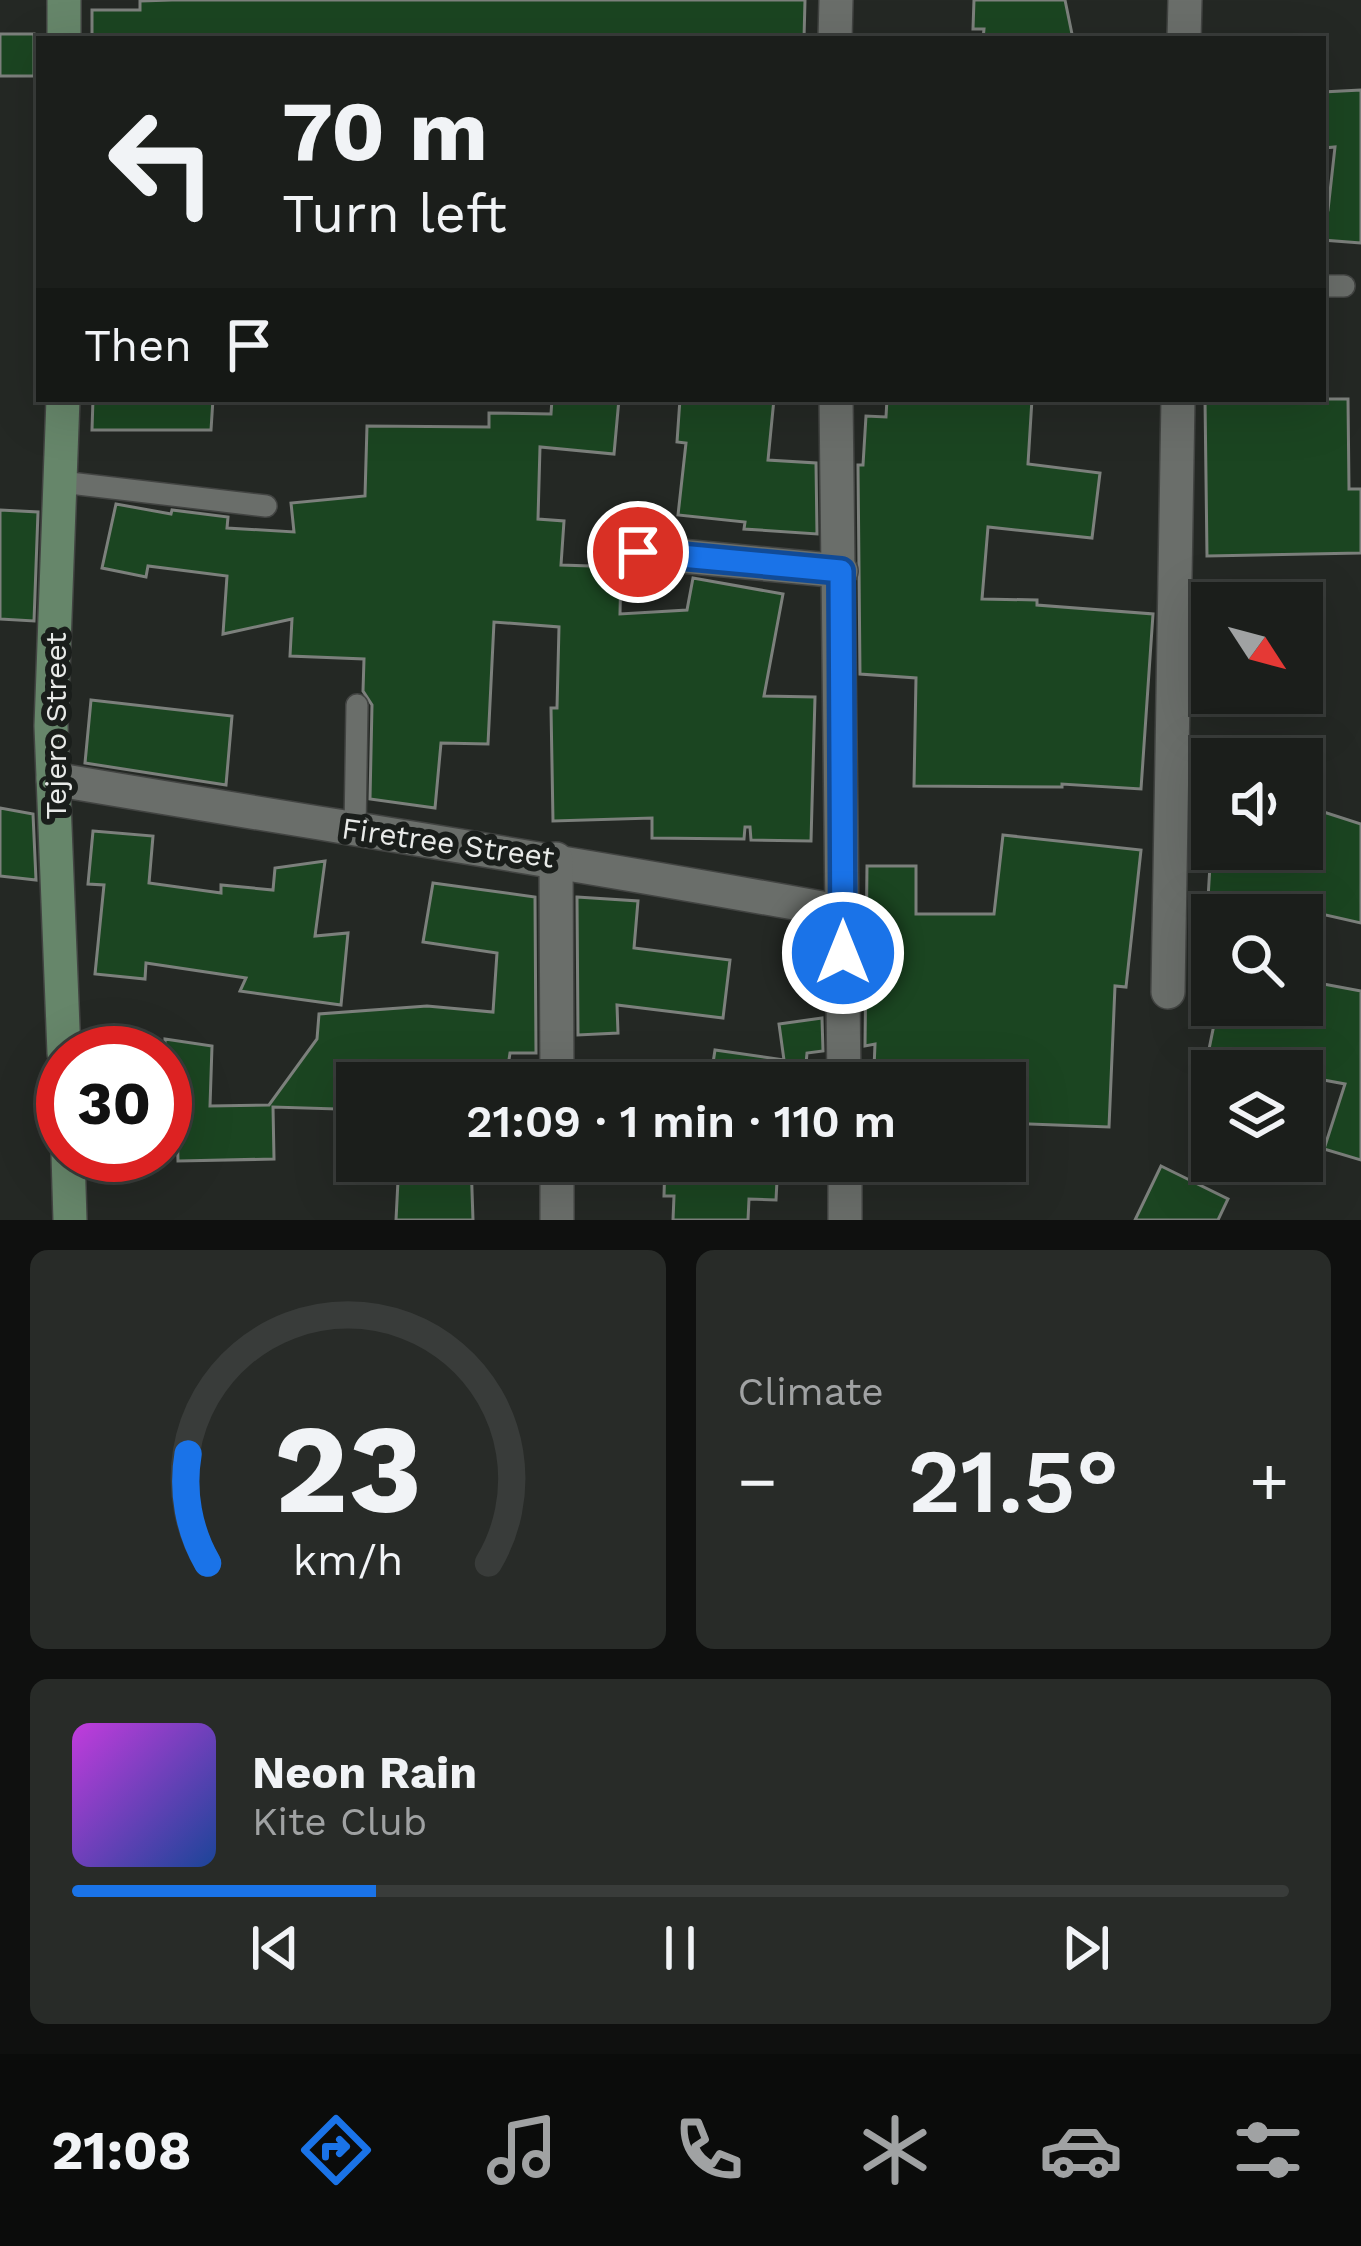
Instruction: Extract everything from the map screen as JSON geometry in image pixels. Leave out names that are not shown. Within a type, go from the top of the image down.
[{"type":"main road","points":[[64,0],[64,36]]},
{"type":"main road","name":"Tejero Street","points":[[63,402],[51,726],[63,1026]]},
{"type":"main road","points":[[69,1182],[70,1220]]},
{"type":"street","points":[[835,36],[836,0]]},
{"type":"street","points":[[1184,36],[1185,0]]},
{"type":"street","points":[[836,402],[844,1062]]},
{"type":"street","points":[[1168,992],[1178,402]]},
{"type":"street","points":[[638,552],[841,571]]},
{"type":"street","name":"Firetree Street","points":[[53,779],[556,859],[843,912]]},
{"type":"street","points":[[556,859],[556,1062]]},
{"type":"street","points":[[557,1182],[557,1220]]},
{"type":"street","points":[[845,1182],[845,1220]]},
{"type":"lane","points":[[62,482],[266,506]]},
{"type":"lane","points":[[355,830],[357,705]]},
{"type":"building","points":[[805,0],[804,36],[92,36],[92,10],[140,10],[140,1]]},
{"type":"building","points":[[974,0],[1065,0],[1072,36],[983,36],[984,29],[973,29]]},
{"type":"building","points":[[0,34],[34,34],[34,76],[0,76]]},
{"type":"building","points":[[1361,90],[1361,243],[1326,240],[1335,147],[1326,148],[1326,92]]},
{"type":"building","points":[[1348,399],[1349,489],[1361,489],[1361,553],[1207,556],[1205,402]]},
{"type":"building","points":[[93,402],[213,402],[211,430],[92,430]]},
{"type":"building","points":[[552,402],[619,402],[614,454],[540,447],[538,519],[564,521],[561,565],[621,567],[620,614],[687,610],[693,578],[783,594],[764,696],[815,697],[811,841],[751,840],[750,827],[745,827],[744,839],[652,838],[652,818],[553,821],[551,708],[557,708],[559,627],[494,622],[488,744],[441,743],[435,808],[370,799],[372,705],[363,691],[364,659],[290,656],[292,619],[223,634],[227,576],[148,566],[146,577],[102,568],[116,504],[228,517],[227,528],[294,532],[291,503],[365,496],[367,426],[489,427],[489,413],[551,414]]},
{"type":"building","points":[[680,402],[774,402],[768,460],[816,463],[817,534],[744,529],[745,522],[678,515],[686,443],[677,442]]},
{"type":"building","points":[[887,402],[1032,402],[1028,464],[1100,473],[1092,538],[988,527],[982,599],[1037,600],[1037,605],[1153,614],[1141,789],[1062,784],[914,786],[916,678],[860,674],[858,465],[863,465],[866,416],[886,417]]},
{"type":"building","points":[[0,510],[38,512],[34,621],[0,619]]},
{"type":"building","points":[[91,700],[232,716],[226,785],[85,763]]},
{"type":"building","points":[[0,808],[33,814],[36,880],[0,876]]},
{"type":"building","points":[[1323,812],[1361,824],[1361,923],[1323,914],[1323,894],[1208,894],[1210,870],[1323,870]]},
{"type":"building","points":[[93,831],[153,836],[149,883],[221,893],[221,885],[273,890],[275,868],[325,861],[315,936],[348,933],[341,1005],[240,991],[246,978],[146,963],[145,979],[95,974],[104,885],[88,884]]},
{"type":"building","points":[[1003,835],[1141,850],[1126,987],[1115,986],[1109,1127],[1026,1124],[1026,1062],[874,1062],[875,1044],[865,1046],[867,866],[916,866],[916,914],[994,914]]},
{"type":"building","points":[[433,883],[535,897],[536,1053],[510,1053],[509,1062],[336,1062],[336,1109],[273,1107],[274,1159],[192,1161],[192,1043],[212,1046],[210,1106],[269,1105],[317,1039],[319,1014],[427,1006],[493,1012],[497,953],[423,942]]},
{"type":"building","points":[[577,897],[638,901],[634,948],[730,960],[723,1018],[617,1005],[618,1033],[578,1035]]},
{"type":"building","points":[[1323,984],[1361,991],[1361,1160],[1324,1149],[1345,1084],[1323,1080],[1323,1050],[1209,1050],[1214,1026],[1323,1026]]},
{"type":"building","points":[[822,1018],[823,1051],[807,1053],[806,1062],[713,1062],[715,1050],[784,1060],[779,1024]]},
{"type":"building","points":[[1161,1166],[1228,1199],[1218,1220],[1135,1220]]},
{"type":"building","points":[[398,1182],[472,1182],[473,1220],[396,1220]]},
{"type":"building","points":[[664,1182],[777,1182],[776,1200],[749,1199],[748,1220],[673,1220],[674,1196],[664,1196]]},
{"type":"route","points":[[638,552],[841,571],[843,953]]}]
